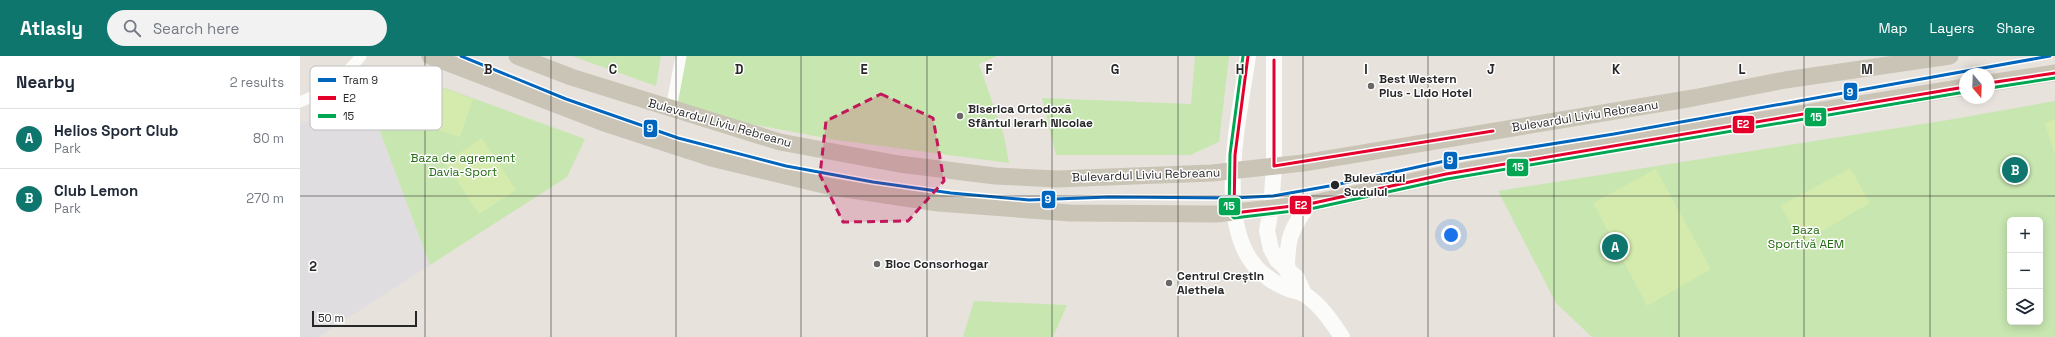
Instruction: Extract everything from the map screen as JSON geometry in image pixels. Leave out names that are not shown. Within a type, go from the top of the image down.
[{"type":"main road","points":[[430,56],[636,134],[711,158],[832,187],[938,203],[1070,214],[1234,213],[1309,204],[1446,174],[1729,125],[1959,88]]},
{"type":"main road","name":"Bulevardul Liviu Rebreanu","points":[[517,56],[571,77],[780,142],[899,164],[995,176],[1057,179],[1234,171],[1274,166],[1693,98],[1786,80],[1950,56]]},
{"type":"main road","points":[[1995,82],[2055,72]]},
{"type":"street","points":[[352,66],[361,56]]},
{"type":"street","points":[[670,109],[681,56]]},
{"type":"street","points":[[1248,56],[1234,171],[1234,213],[1237,233],[1251,261],[1263,274],[1283,287],[1304,294],[1321,309],[1342,337]]},
{"type":"street","points":[[1274,56],[1274,166],[1271,209],[1267,232],[1270,249],[1287,271],[1297,278],[1304,294]]},
{"type":"street","points":[[300,102],[310,98]]},
{"type":"street","points":[[1287,271],[1287,246],[1294,225],[1309,204]]},
{"type":"highlighted area","points":[[881,94],[933,118],[944,181],[908,221],[843,222],[820,175],[826,121]]},
{"type":"shaded area","points":[[310,120],[310,130],[379,130],[430,265],[318,337],[300,337],[300,124]]},
{"type":"green space","points":[[572,56],[661,56],[656,86]]},
{"type":"green space","points":[[677,56],[997,56],[979,64],[1004,136],[1009,163],[836,140],[671,109]]},
{"type":"green space","points":[[1195,56],[1229,56],[1219,142],[1190,155],[1056,155],[1042,98],[1191,104]]},
{"type":"green space","name":"Baza de agrement Davia-Sport","points":[[442,87],[585,139],[567,177],[430,265],[379,130],[442,130]]},
{"type":"green space","points":[[442,88],[473,99],[460,137],[440,130],[442,130]]},
{"type":"green space","name":"Baza Sportivă AEM","points":[[2055,101],[2055,337],[1592,337],[1556,303],[1498,191],[1948,120]]},
{"type":"green space","points":[[2055,119],[2055,156],[2045,123]]},
{"type":"green space","points":[[482,138],[516,190],[479,214],[445,163]]},
{"type":"green space","name":"Baza Sportivă AEM","points":[[1850,168],[1870,203],[1802,243],[1780,206]]},
{"type":"green space","points":[[1656,169],[1711,269],[1647,306],[1593,203]]},
{"type":"green space","points":[[974,301],[1067,305],[1053,337],[963,337]]},
{"type":"tram line","name":"9","points":[[461,56],[566,99],[678,138],[786,166],[873,182],[951,193],[1029,200],[1109,197],[1234,198],[1273,196],[1335,185],[1445,161],[1614,134],[2050,56]]},
{"type":"transit line","name":"15","points":[[1243,56],[1230,154],[1229,213],[1234,218],[1310,209],[1447,179],[1959,93]]},
{"type":"transit line","name":"E2","points":[[1248,56],[1235,155],[1234,213],[1309,204],[1446,174],[1959,88]]},
{"type":"transit line","name":"E2","points":[[1274,60],[1274,166],[1493,131]]},
{"type":"transit line","name":"E2","points":[[1995,82],[2055,73]]},
{"type":"transit line","name":"15","points":[[1995,87],[2055,78]]},
{"type":"place","name":"Best Western Plus - Lido Hotel","points":[[1371,86]]},
{"type":"place","name":"Biserica Ortodoxă Sfântul Ierarh Nicolae","points":[[960,116]]},
{"type":"place","name":"Club Lemon","points":[[2015,170]]},
{"type":"place","name":"Bulevardul Sudului","points":[[1335,185]]},
{"type":"place","name":"Helios Sport Club","points":[[1615,247]]},
{"type":"place","name":"Bloc Consorhogar","points":[[877,264]]},
{"type":"place","name":"Centrul Creștin Aletheia","points":[[1169,283]]}]
